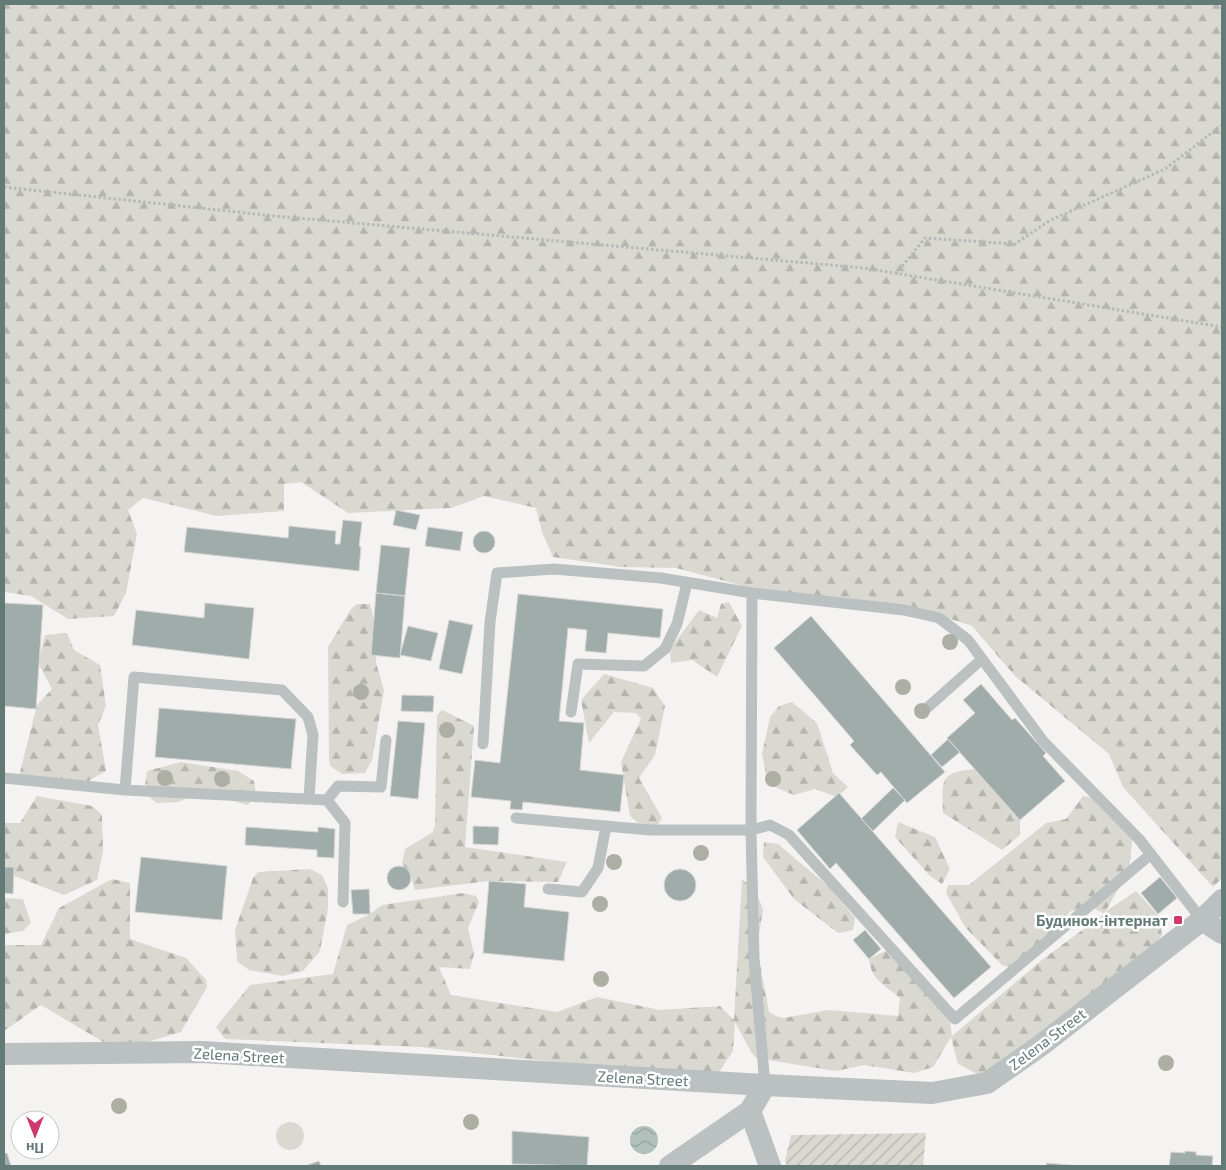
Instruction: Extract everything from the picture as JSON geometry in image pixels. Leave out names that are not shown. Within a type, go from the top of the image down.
[{"type":"street","name":"Zelena Street","points":[[4,1054],[202,1052],[932,1093],[988,1083],[1040,1046],[1202,920],[1222,900]]},
{"type":"street","points":[[1202,920],[1222,933]]},
{"type":"street","points":[[670,1166],[750,1111],[765,1085]]},
{"type":"street","points":[[750,1111],[770,1166]]},
{"type":"lane","points":[[483,744],[490,622],[497,573],[554,569],[661,578],[752,593],[904,610],[939,618],[968,640],[1043,741],[1139,839],[1202,920]]},
{"type":"lane","points":[[571,712],[578,664],[644,666],[664,649],[677,624],[687,582]]},
{"type":"lane","points":[[752,593],[751,830],[754,959],[765,1085]]},
{"type":"lane","points":[[927,708],[982,659]]},
{"type":"lane","points":[[125,790],[134,677],[282,690],[308,717],[313,735],[309,799]]},
{"type":"lane","points":[[327,800],[338,786],[381,787],[386,740]]},
{"type":"lane","points":[[4,778],[125,790],[327,800],[345,823],[343,902]]},
{"type":"lane","points":[[516,818],[650,830],[751,830],[770,825],[789,835],[955,1019],[1151,854]]},
{"type":"lane","points":[[548,889],[582,892],[598,868],[606,826]]},
{"type":"path","points":[[896,274],[925,238],[1015,244],[1049,221],[1166,169],[1222,125]]},
{"type":"path","points":[[4,187],[274,216],[864,268],[1222,327]]},
{"type":"green space","points":[[4,4],[1222,4],[1222,878],[1213,887],[1123,787],[1109,754],[1015,676],[972,626],[911,606],[770,593],[676,568],[621,567],[553,557],[542,532],[536,508],[484,496],[451,508],[348,513],[301,482],[284,484],[284,511],[217,516],[143,498],[128,510],[137,534],[126,593],[114,616],[68,619],[31,596],[4,592]]},
{"type":"green space","points":[[729,602],[742,626],[717,677],[692,660],[671,663],[670,649],[699,610],[717,618],[721,604]]},
{"type":"green space","points":[[357,604],[370,604],[377,632],[376,663],[384,690],[372,760],[365,773],[342,774],[330,766],[329,759],[328,647],[351,609]]},
{"type":"green space","points":[[67,633],[74,650],[100,665],[106,706],[98,725],[106,771],[73,790],[17,784],[37,705],[52,689],[38,663],[45,635]]},
{"type":"green space","points":[[604,674],[653,688],[665,706],[655,755],[639,778],[662,818],[652,835],[630,816],[621,762],[641,719],[636,713],[614,712],[589,743],[581,700]]},
{"type":"green space","points":[[792,702],[817,723],[833,773],[848,787],[837,797],[815,789],[794,795],[768,784],[762,754],[770,717],[779,706]]},
{"type":"green space","points":[[442,710],[474,726],[465,847],[567,862],[558,882],[489,881],[415,890],[411,877],[402,864],[405,849],[433,832],[435,825],[437,715]]},
{"type":"green space","points":[[181,762],[238,771],[254,781],[256,794],[248,805],[199,792],[179,802],[157,803],[144,793],[147,771]]},
{"type":"green space","points":[[976,769],[1018,814],[1020,820],[1020,835],[1002,850],[943,813],[943,785],[945,780],[955,772]]},
{"type":"green space","points":[[37,796],[92,806],[102,815],[103,851],[97,880],[64,895],[4,872],[4,823],[20,823]]},
{"type":"green space","points":[[1083,796],[1099,799],[1133,835],[1129,871],[1105,912],[1136,891],[1159,916],[1162,935],[1151,952],[1122,984],[979,1075],[958,1064],[951,1037],[933,1067],[914,1073],[864,1065],[836,1071],[756,1058],[735,1022],[733,1051],[719,1072],[666,1074],[420,1047],[225,1039],[216,1027],[250,985],[333,974],[347,925],[370,914],[382,905],[463,893],[476,896],[479,902],[468,928],[474,954],[470,969],[439,967],[451,995],[557,1012],[597,997],[660,1010],[720,1006],[734,1020],[742,879],[755,889],[763,909],[757,947],[769,1012],[783,1018],[829,1010],[898,1016],[900,998],[876,977],[870,966],[869,959],[889,949],[949,1015],[952,1036],[1043,959],[1104,914],[1094,908],[1071,911],[1023,963],[1009,967],[1002,965],[965,927],[946,893],[948,885],[969,885],[1046,823],[1066,819]]},
{"type":"green space","points":[[898,822],[935,837],[950,869],[942,884],[930,876],[895,837]]},
{"type":"green space","points":[[764,842],[778,844],[829,887],[855,918],[853,930],[838,933],[794,899],[763,857]]},
{"type":"green space","points":[[310,869],[322,875],[328,888],[328,908],[320,951],[303,971],[283,976],[249,970],[237,961],[235,930],[253,878],[258,872]]},
{"type":"green space","points":[[112,879],[130,883],[130,939],[186,958],[206,980],[207,987],[181,1032],[134,1046],[105,1043],[41,1005],[4,1031],[4,945],[41,945],[59,908]]},
{"type":"green space","points":[[4,898],[23,899],[31,923],[23,931],[4,934]]},
{"type":"green space","points":[[290,1122],[300,1126],[304,1136],[300,1146],[290,1150],[280,1146],[276,1136],[280,1126]]},
{"type":"green space","points":[[926,1133],[923,1166],[787,1166],[785,1161],[791,1135]]},
{"type":"water","points":[[644,1126],[654,1130],[658,1140],[654,1150],[644,1154],[634,1150],[630,1140],[634,1130]]},
{"type":"building","points":[[396,510],[420,515],[416,530],[393,525]]},
{"type":"building","points":[[343,520],[362,522],[359,546],[361,547],[359,571],[184,552],[187,527],[288,538],[289,526],[336,531],[335,544],[340,544]]},
{"type":"building","points":[[428,527],[463,532],[460,551],[425,546]]},
{"type":"building","points":[[484,531],[492,534],[495,542],[492,550],[484,553],[476,550],[473,542],[476,534]]},
{"type":"building","points":[[381,545],[410,548],[405,596],[376,593]]},
{"type":"building","points":[[376,593],[405,596],[400,658],[371,655]]},
{"type":"building","points":[[518,594],[663,609],[660,638],[608,633],[606,653],[585,651],[587,630],[568,628],[559,721],[584,723],[580,770],[624,775],[620,812],[523,802],[522,810],[510,809],[511,801],[471,797],[475,760],[500,763]]},
{"type":"building","points":[[4,603],[43,605],[36,709],[4,706]]},
{"type":"building","points":[[205,603],[254,608],[249,659],[132,645],[136,610],[204,618]]},
{"type":"building","points":[[811,616],[945,772],[907,803],[881,772],[877,775],[850,745],[854,741],[774,648]]},
{"type":"building","points":[[449,620],[473,625],[462,674],[439,669]]},
{"type":"building","points":[[408,626],[438,633],[431,661],[400,655]]},
{"type":"building","points":[[981,684],[1012,720],[1015,718],[1046,753],[1043,756],[1065,781],[1020,820],[947,738],[975,713],[963,700]]},
{"type":"building","points":[[402,695],[434,696],[433,712],[401,711]]},
{"type":"building","points":[[159,708],[296,719],[291,769],[155,757]]},
{"type":"building","points":[[398,721],[425,723],[418,799],[390,796]]},
{"type":"building","points":[[948,739],[960,752],[942,767],[931,755]]},
{"type":"building","points":[[893,788],[905,800],[873,831],[861,819]]},
{"type":"building","points":[[839,793],[991,967],[954,998],[836,863],[830,869],[797,830]]},
{"type":"building","points":[[473,826],[499,827],[498,845],[473,844]]},
{"type":"building","points":[[246,827],[318,832],[318,827],[335,829],[334,858],[317,857],[317,850],[245,845]]},
{"type":"building","points":[[141,857],[227,866],[222,920],[135,912]]},
{"type":"building","points":[[399,866],[404,867],[410,873],[410,883],[404,889],[399,890],[394,889],[388,883],[387,878],[388,873],[394,867]]},
{"type":"building","points":[[4,867],[14,867],[13,894],[4,893]]},
{"type":"building","points":[[680,869],[686,870],[691,874],[695,879],[695,891],[691,896],[686,900],[680,901],[674,900],[669,896],[665,891],[664,885],[665,879],[669,874],[674,870]]},
{"type":"building","points":[[1160,877],[1177,898],[1158,914],[1141,893]]},
{"type":"building","points":[[489,881],[526,884],[524,907],[569,912],[564,961],[483,953]]},
{"type":"building","points":[[369,889],[370,914],[353,914],[351,890]]},
{"type":"building","points":[[865,930],[881,949],[869,959],[853,940]]},
{"type":"building","points":[[512,1131],[589,1137],[587,1166],[512,1164]]},
{"type":"building","points":[[1185,1151],[1196,1152],[1196,1155],[1213,1156],[1212,1166],[1169,1166],[1171,1152],[1185,1153]]},
{"type":"building","points":[[7,1153],[11,1166],[4,1166],[4,1154]]},
{"type":"building","points":[[319,1161],[321,1166],[305,1166]]},
{"type":"building","points":[[1047,1163],[1069,1165],[1079,1166],[1046,1166]]},
{"type":"place","name":"Будинок-інтернат","points":[[1178,920]]}]
